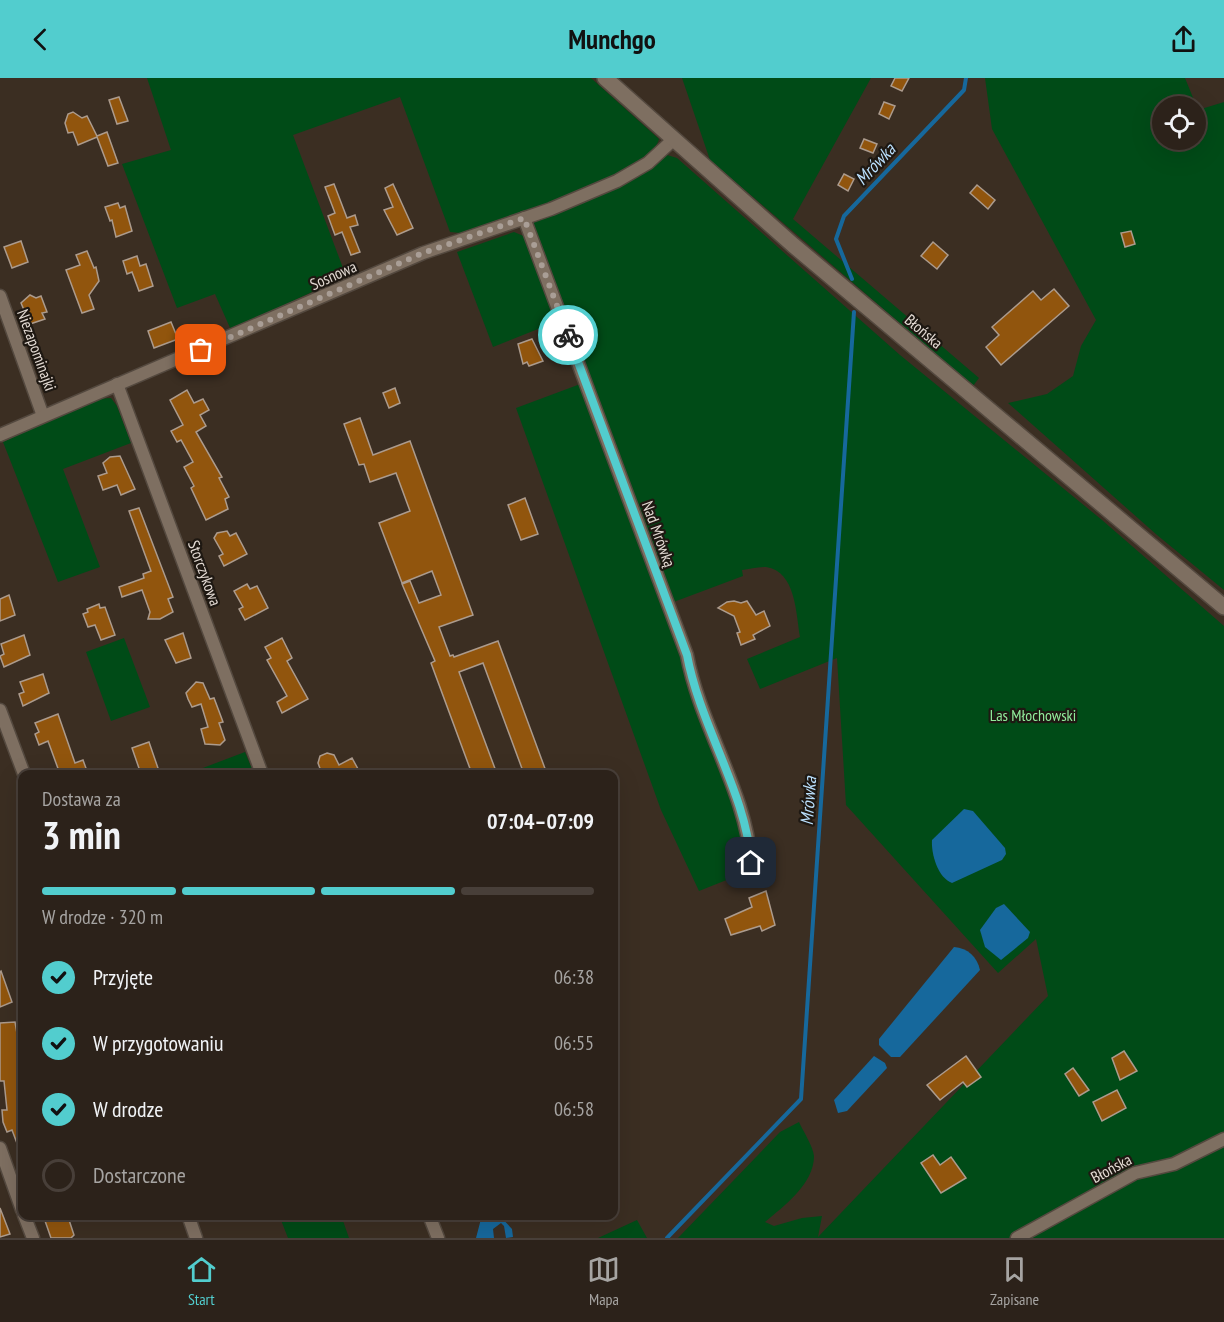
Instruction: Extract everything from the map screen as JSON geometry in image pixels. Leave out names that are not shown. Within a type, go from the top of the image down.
[{"type":"main road","name":"Błońska","points":[[605,78],[793,245],[1224,607]]},
{"type":"street","name":"Sosnowa","points":[[0,435],[323,298],[423,253],[524,218],[633,173],[674,139]]},
{"type":"street","name":"Nad Mrówką","points":[[524,218],[687,655],[695,692],[749,834],[751,863]]},
{"type":"street","name":"Niezapominajki","points":[[0,296],[43,416]]},
{"type":"street","name":"Storczykowa","points":[[117,384],[261,770]]},
{"type":"street","points":[[0,710],[22,770]]},
{"type":"street","name":"Błońska","points":[[1017,1238],[1135,1173],[1174,1164],[1224,1139]]},
{"type":"street","points":[[0,1148],[18,1199]]},
{"type":"street","points":[[26,1220],[33,1238]]},
{"type":"street","points":[[190,1220],[196,1238]]},
{"type":"street","points":[[431,1220],[438,1238]]},
{"type":"green space","points":[[147,78],[591,78],[659,139],[650,153],[630,168],[603,182],[538,208],[461,233],[450,232],[400,97],[293,135],[346,276],[231,330],[215,294],[177,308],[122,164],[171,150]]},
{"type":"green space","points":[[682,78],[871,78],[793,219],[979,378],[973,386],[710,160]]},
{"type":"green space","points":[[985,78],[1185,78],[1192,96],[1152,96],[1152,150],[1206,150],[1206,108],[1224,102],[1224,590],[1157,535],[1008,403],[1047,394],[1073,376],[1081,346],[1096,320],[992,129]]},
{"type":"green space","name":"Las Młochowski","points":[[667,155],[677,158],[900,355],[1102,520],[1224,626],[1224,1238],[678,1238],[780,1132],[799,1122],[813,1152],[813,1166],[797,1194],[765,1222],[774,1226],[802,1218],[822,1216],[818,1237],[1048,996],[1036,939],[998,973],[846,805],[837,658],[760,689],[747,659],[800,637],[793,595],[783,576],[776,570],[766,567],[742,570],[743,576],[671,603],[531,221]]},
{"type":"green space","points":[[514,232],[526,237],[558,321],[493,347],[457,252]]},
{"type":"green space","points":[[583,383],[665,605],[698,715],[745,836],[744,873],[699,891],[661,810],[516,408]]},
{"type":"green space","points":[[111,398],[117,406],[131,443],[63,469],[100,567],[58,582],[3,442],[96,399]]},
{"type":"green space","points":[[124,638],[150,707],[111,721],[86,652]]},
{"type":"green space","points":[[245,752],[252,770],[198,770]]},
{"type":"green space","points":[[281,1220],[343,1220],[349,1238],[288,1238]]},
{"type":"green space","points":[[637,1220],[647,1238],[598,1238]]},
{"type":"water","points":[[964,809],[973,811],[1005,848],[1006,854],[1002,860],[952,883],[943,876],[936,865],[932,840]]},
{"type":"water","points":[[1004,904],[1030,932],[1028,938],[1001,960],[985,947],[980,930],[996,908]]},
{"type":"water","points":[[954,947],[964,949],[971,954],[980,970],[900,1057],[891,1057],[879,1045],[879,1039]]},
{"type":"water","points":[[874,1056],[885,1063],[887,1068],[847,1111],[838,1113],[834,1100]]},
{"type":"water","points":[[481,1220],[504,1220],[512,1229],[513,1237],[506,1238],[504,1226],[501,1223],[493,1229],[494,1238],[476,1238]]},
{"type":"building","points":[[895,78],[909,78],[902,91],[891,86]]},
{"type":"building","points":[[119,97],[128,121],[117,124],[109,100]]},
{"type":"building","points":[[884,102],[895,106],[889,119],[879,114]]},
{"type":"building","points":[[73,112],[82,118],[87,116],[97,136],[107,132],[118,163],[108,166],[97,137],[78,145],[73,132],[68,133],[65,123],[68,114]]},
{"type":"building","points":[[864,139],[877,144],[873,153],[860,148]]},
{"type":"building","points":[[844,174],[854,179],[848,191],[838,185]]},
{"type":"building","points":[[334,184],[347,218],[355,215],[358,225],[350,227],[360,252],[351,255],[342,232],[335,235],[328,216],[335,213],[325,187]]},
{"type":"building","points":[[393,184],[413,228],[397,235],[384,210],[393,207],[385,188]]},
{"type":"building","points":[[977,185],[995,200],[988,209],[970,193]]},
{"type":"building","points":[[118,203],[120,208],[125,206],[132,231],[116,237],[112,220],[110,221],[105,207]]},
{"type":"building","points":[[1131,231],[1135,244],[1125,247],[1121,233]]},
{"type":"building","points":[[21,241],[28,262],[12,268],[4,247]]},
{"type":"building","points":[[933,242],[948,255],[937,269],[921,256]]},
{"type":"building","points":[[87,251],[94,268],[96,267],[99,281],[89,295],[94,309],[82,313],[66,270],[80,265],[76,255]]},
{"type":"building","points":[[137,256],[140,266],[146,264],[153,286],[139,291],[132,272],[127,274],[123,261]]},
{"type":"building","points":[[1054,289],[1069,306],[1001,365],[986,347],[999,335],[992,327],[1033,291],[1041,300]]},
{"type":"building","points":[[30,295],[36,298],[41,296],[47,312],[42,313],[45,319],[30,324],[21,303]]},
{"type":"building","points":[[171,322],[178,339],[154,348],[148,331]]},
{"type":"building","points":[[532,339],[543,361],[529,366],[527,362],[523,364],[518,344]]},
{"type":"building","points":[[395,388],[400,403],[389,408],[383,393]]},
{"type":"building","points":[[187,390],[194,403],[203,399],[209,410],[200,415],[206,426],[196,432],[222,477],[219,478],[229,497],[225,499],[228,509],[206,520],[191,488],[194,486],[184,467],[193,462],[181,440],[177,442],[171,431],[183,425],[170,400]]},
{"type":"building","points":[[360,418],[373,455],[410,441],[473,615],[439,627],[450,656],[454,657],[498,641],[546,770],[523,770],[483,663],[459,672],[496,770],[471,770],[431,663],[435,661],[402,584],[410,581],[419,603],[441,595],[432,571],[402,583],[379,523],[410,511],[396,473],[370,482],[364,464],[359,465],[344,424]]},
{"type":"building","points":[[120,456],[135,489],[121,495],[117,485],[103,490],[98,476],[107,473],[103,463],[110,457]]},
{"type":"building","points":[[525,498],[538,534],[521,540],[508,505]]},
{"type":"building","points":[[139,508],[173,597],[168,599],[173,612],[160,619],[148,619],[150,612],[142,590],[122,597],[119,587],[144,578],[143,574],[151,571],[129,511]]},
{"type":"building","points":[[227,531],[230,536],[236,533],[247,554],[224,566],[219,556],[223,554],[214,538],[217,533]]},
{"type":"building","points":[[247,584],[250,589],[257,586],[268,608],[245,620],[239,609],[243,607],[234,591]]},
{"type":"building","points":[[9,595],[15,615],[0,621],[0,599]]},
{"type":"building","points":[[747,601],[756,615],[764,611],[770,626],[753,635],[755,639],[741,645],[737,633],[740,632],[734,616],[718,608],[727,602],[741,603]]},
{"type":"building","points":[[99,604],[100,608],[105,607],[115,635],[101,640],[95,625],[88,627],[83,614],[88,612],[87,609]]},
{"type":"building","points":[[183,633],[191,658],[176,663],[165,640]]},
{"type":"building","points":[[24,635],[30,655],[4,667],[0,656],[4,654],[1,644]]},
{"type":"building","points":[[282,638],[292,658],[287,661],[308,699],[282,713],[277,702],[287,696],[267,660],[271,658],[265,647]]},
{"type":"building","points":[[43,674],[49,693],[23,706],[19,694],[24,692],[20,682]]},
{"type":"building","points":[[196,682],[203,683],[210,699],[214,698],[223,722],[219,723],[225,740],[220,745],[205,744],[201,729],[208,727],[201,704],[192,707],[186,693]]},
{"type":"building","points":[[58,714],[75,763],[83,760],[87,770],[59,770],[48,741],[39,745],[35,734],[39,732],[35,723]]},
{"type":"building","points":[[149,742],[159,770],[140,770],[132,748]]},
{"type":"building","points":[[327,753],[334,755],[339,765],[352,758],[358,769],[321,770],[318,763],[320,756]]},
{"type":"building","points":[[766,891],[775,925],[762,931],[760,926],[731,935],[725,919],[752,907],[749,898]]},
{"type":"building","points":[[0,972],[12,1002],[0,1007]]},
{"type":"building","points":[[15,1022],[18,1039],[18,1146],[12,1130],[7,1132],[3,1122],[2,1110],[7,1110],[4,1081],[0,1081],[0,1023]]},
{"type":"building","points":[[1124,1051],[1137,1071],[1120,1080],[1112,1058]]},
{"type":"building","points":[[966,1056],[981,1077],[967,1087],[963,1082],[940,1100],[927,1085]]},
{"type":"building","points":[[1073,1068],[1089,1090],[1079,1096],[1065,1074]]},
{"type":"building","points":[[1117,1090],[1126,1108],[1102,1121],[1093,1102]]},
{"type":"building","points":[[933,1155],[940,1165],[951,1157],[966,1178],[941,1193],[921,1163]]},
{"type":"building","points":[[0,1208],[10,1234],[0,1237]]},
{"type":"building","points":[[45,1220],[69,1220],[74,1235],[71,1238],[51,1238]]},
{"type":"waterway","name":"Mrówka","points":[[852,279],[836,239],[844,216],[964,90],[966,78]]},
{"type":"waterway","name":"Mrówka","points":[[667,1238],[801,1099],[854,312]]},
{"type":"way so far","points":[[201,350],[423,253],[524,218],[568,335]]},
{"type":"route","points":[[568,335],[687,655],[692,682],[749,834],[751,863]]}]
